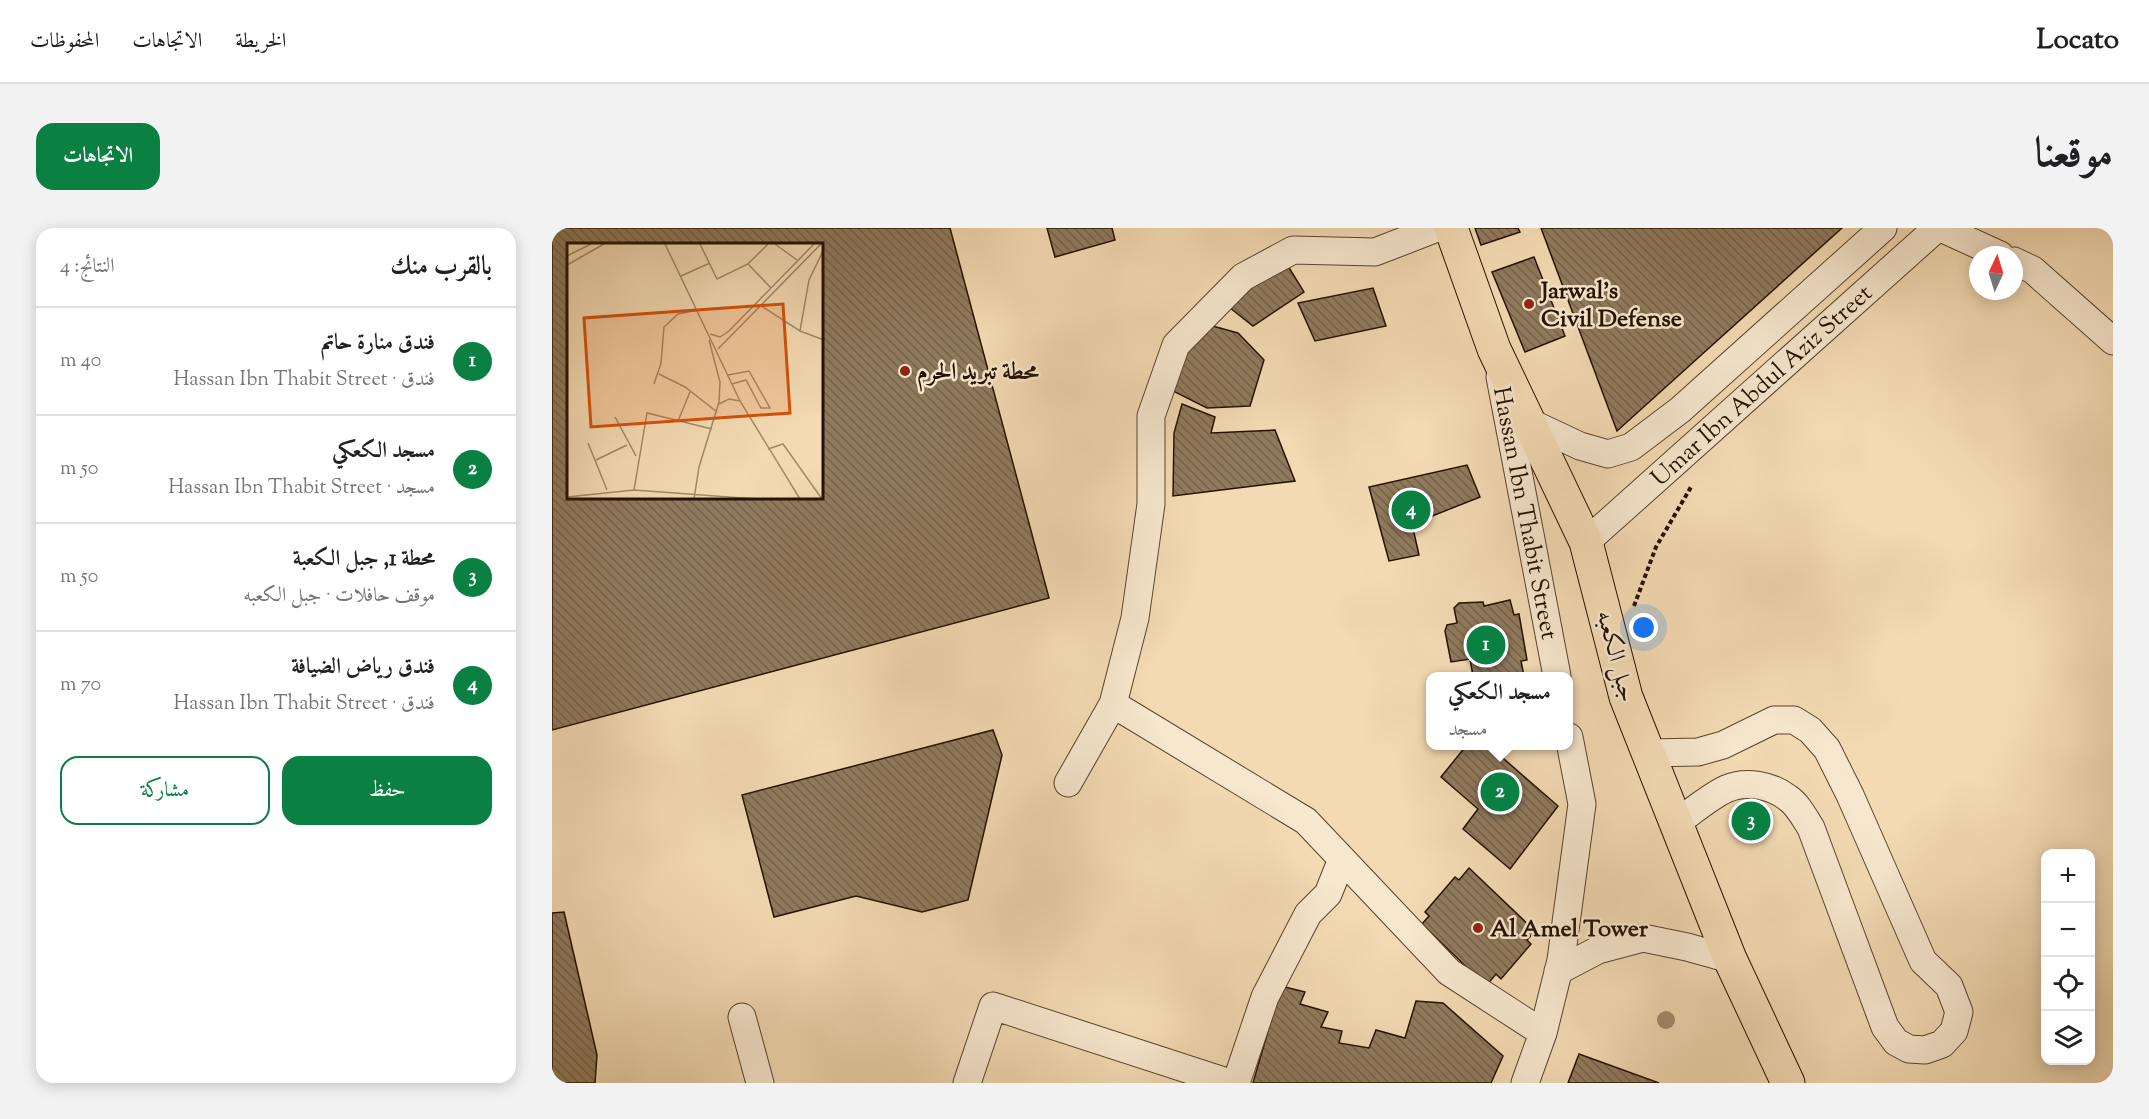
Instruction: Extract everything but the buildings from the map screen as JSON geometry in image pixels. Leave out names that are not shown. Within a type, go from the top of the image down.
[{"type":"highway","name":"جبل الكعبه","points":[[1451,228],[1494,349],[1586,542],[1626,697],[1730,959],[1788,1083]]},
{"type":"street","points":[[1068,783],[1113,704],[1135,618],[1151,504],[1151,416],[1176,345],[1243,278],[1293,250],[1375,252],[1437,228]]},
{"type":"street","name":"Umar Ibn Abdul Aziz Street","points":[[1529,422],[1580,446],[1608,454],[1631,447],[1680,410],[1883,228]]},
{"type":"street","points":[[1939,228],[1980,246]]},
{"type":"street","name":"Umar Ibn Abdul Aziz Street","points":[[1586,542],[1939,228]]},
{"type":"street","points":[[2023,266],[2032,270],[2113,342]]},
{"type":"street","name":"Hassan Ibn Thabit Street","points":[[1494,349],[1556,672]]},
{"type":"street","points":[[1113,704],[1306,821],[1449,972],[1543,1034]]},
{"type":"street","points":[[1648,753],[1698,752],[1723,745],[1774,720],[1794,720],[1810,730],[1827,749],[1923,961],[1949,986],[1959,1012],[1954,1031],[1942,1044],[1925,1050],[1909,1049],[1896,1042],[1885,1027],[1811,828],[1800,810],[1788,798],[1758,785],[1745,784],[1727,789],[1676,823]]},
{"type":"street","points":[[1525,1083],[1543,1034],[1558,971],[1582,804],[1572,750]]},
{"type":"street","points":[[1236,1083],[1265,997],[1308,914],[1328,894],[1342,859]]},
{"type":"street","points":[[1558,971],[1598,950],[1643,938],[1730,959]]},
{"type":"street","points":[[967,1083],[993,1006],[1230,1083]]},
{"type":"street","points":[[742,1017],[760,1083]]},
{"type":"place","name":"Jarwal's Civil Defense","points":[[1529,304]]},
{"type":"place","name":"محطة تبريد الحرم","points":[[905,371]]},
{"type":"place","name":"فندق رياض الضيافة","points":[[1411,510]]},
{"type":"place","name":"فندق منارة حاتم","points":[[1486,645]]},
{"type":"place","name":"مسجد الكعكي","points":[[1500,792]]},
{"type":"place","name":"محطة 1, جبل الكعبة","points":[[1751,821]]},
{"type":"place","name":"Al Amel Tower","points":[[1478,928]]}]
